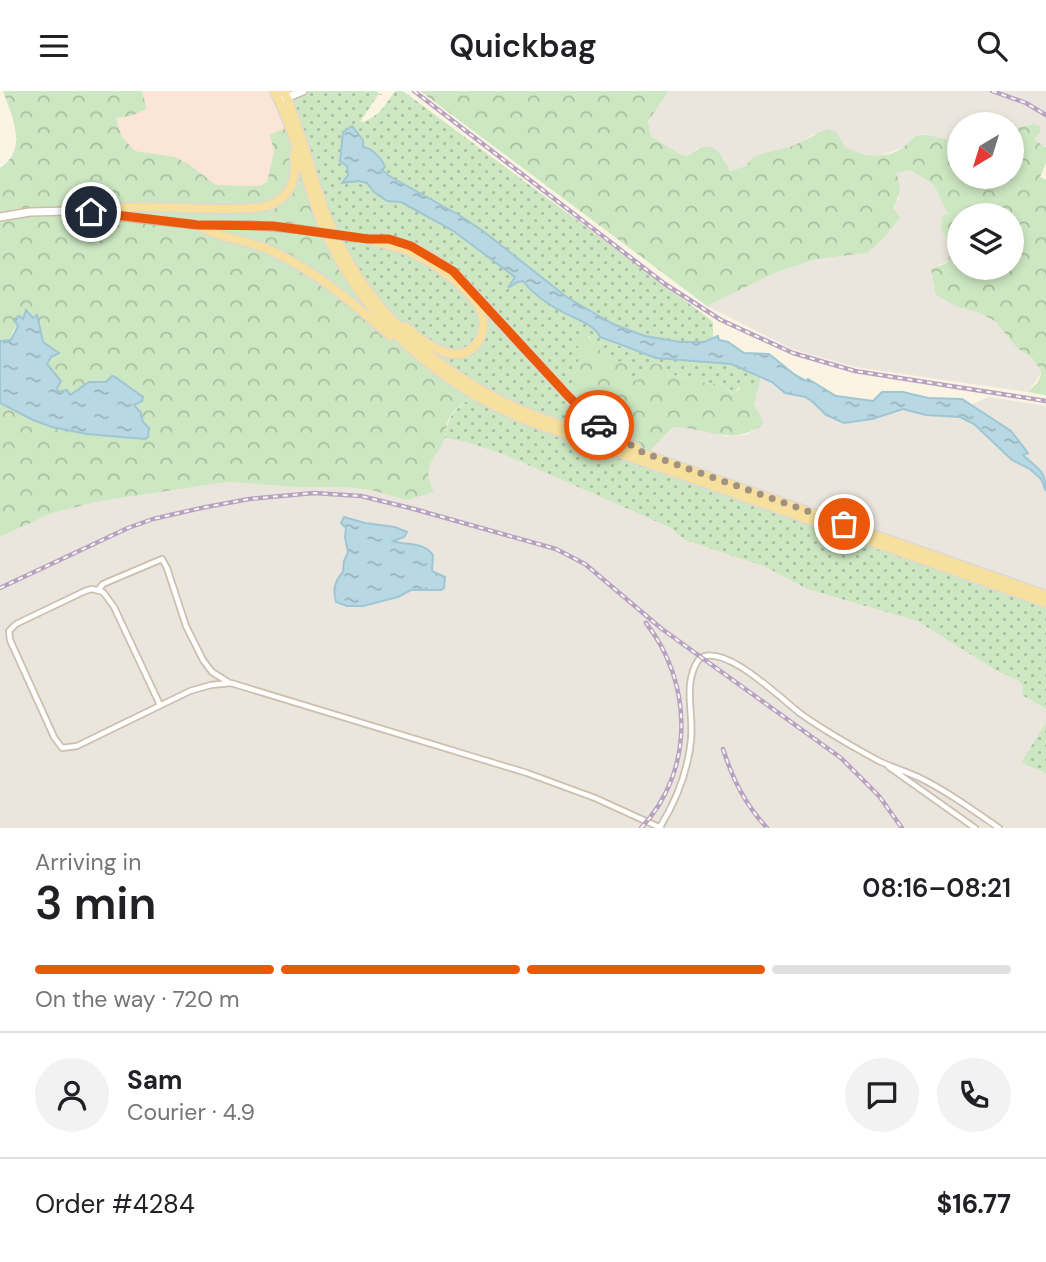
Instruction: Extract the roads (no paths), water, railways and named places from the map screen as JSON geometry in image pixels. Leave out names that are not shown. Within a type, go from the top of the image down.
[{"type":"main road","points":[[274,91],[283,96],[327,216],[339,243],[366,288],[390,318],[440,364],[464,381],[536,416],[1046,595]]},
{"type":"main road","points":[[283,96],[303,91]]},
{"type":"main road","points":[[283,96],[293,141],[321,221],[338,256],[371,307],[408,346],[434,368],[474,395],[528,421],[1046,603]]},
{"type":"main road","points":[[91,212],[124,207],[225,209],[269,205],[277,202],[293,182],[293,141]]},
{"type":"main road","points":[[0,217],[41,211],[91,212],[198,225],[251,225],[298,229],[368,239],[409,252],[446,274],[463,288],[479,309],[484,327],[478,342],[470,349],[449,354],[430,346],[404,325],[390,318]]},
{"type":"main road","points":[[198,225],[209,232],[265,248],[297,264],[335,288],[397,342],[408,346]]},
{"type":"main road","points":[[368,239],[389,239],[411,246],[453,271],[585,413],[608,432],[644,453]]},
{"type":"street","points":[[98,590],[103,584],[162,559],[186,626],[202,660],[214,674],[230,683],[527,773],[595,798],[660,828],[675,799],[688,758],[692,733],[690,675],[702,656],[723,657],[747,671],[803,715],[880,761],[975,828]]},
{"type":"street","points":[[160,705],[107,594],[92,589],[78,594],[16,624],[9,631],[10,640],[54,737],[62,748],[71,748],[201,688],[230,683]]},
{"type":"street","points":[[880,761],[937,787],[999,828]]},
{"type":"water","points":[[352,126],[363,140],[363,147],[379,157],[385,167],[382,170],[391,177],[459,215],[568,298],[613,324],[645,336],[680,342],[704,342],[718,336],[719,340],[728,342],[744,353],[769,354],[795,375],[806,381],[808,379],[836,396],[873,401],[882,392],[903,392],[928,398],[962,399],[1011,431],[1028,453],[1023,455],[1042,473],[1046,491],[1041,479],[1030,469],[1012,460],[974,424],[960,417],[926,415],[903,409],[872,419],[844,423],[826,415],[805,397],[785,393],[772,382],[731,364],[656,358],[600,337],[588,325],[544,301],[523,281],[508,288],[515,277],[452,230],[401,202],[387,201],[367,183],[342,183],[348,175],[347,166],[340,161],[343,132]]},
{"type":"water","points":[[26,310],[33,318],[37,315],[43,342],[59,353],[51,357],[47,364],[61,381],[58,392],[67,390],[70,395],[89,382],[106,382],[112,376],[115,377],[143,397],[142,401],[134,405],[149,428],[148,437],[145,439],[87,434],[52,427],[0,403],[0,341],[11,340],[18,326],[14,319],[19,316],[23,319]]},
{"type":"water","points":[[344,517],[407,532],[404,537],[393,541],[420,546],[429,551],[433,555],[432,571],[445,577],[444,588],[411,590],[398,597],[363,606],[347,606],[336,602],[335,586],[343,572],[348,552],[346,528],[341,523]]},
{"type":"railway","points":[[414,91],[665,284],[721,320],[793,353],[855,371],[1046,401]]},
{"type":"railway","points":[[992,91],[1026,103],[1046,115]]},
{"type":"railway","points":[[0,588],[128,528],[201,508],[249,499],[314,493],[361,496],[414,509],[556,549],[585,564],[662,629],[841,758],[879,796],[902,828]]},
{"type":"railway","points":[[641,828],[659,805],[671,780],[679,754],[681,727],[673,672],[646,623]]},
{"type":"railway","points":[[723,749],[740,791],[767,828]]}]
